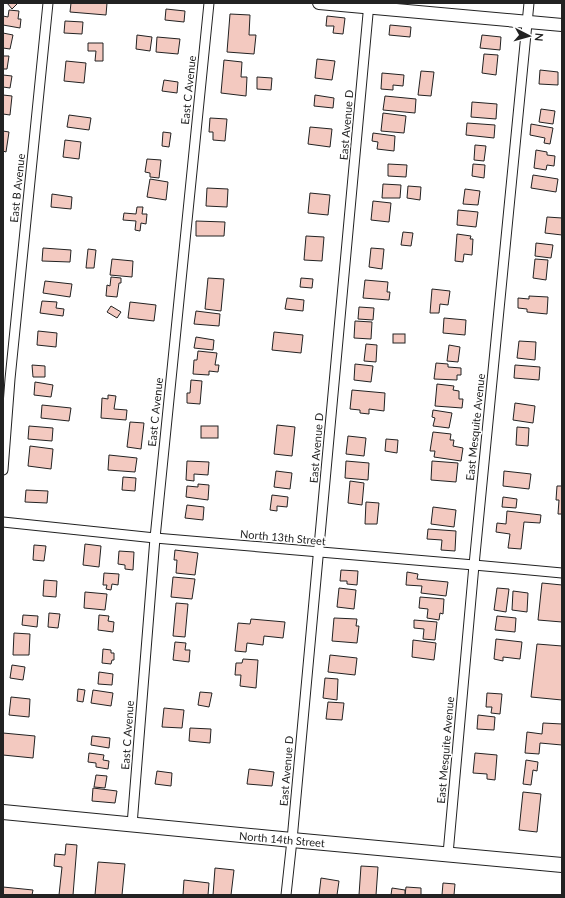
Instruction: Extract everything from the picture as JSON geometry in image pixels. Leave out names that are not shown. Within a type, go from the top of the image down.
[{"type":"main road","name":"North 14th Street","points":[[3,812],[562,865]]},
{"type":"street","name":"East B Avenue","points":[[3,470],[7,379],[48,3]]},
{"type":"street","name":"East C Avenue","points":[[132,824],[154,538],[209,3]]},
{"type":"street","points":[[319,3],[369,5],[562,25]]},
{"type":"street","name":"East Mesquite Avenue","points":[[448,854],[474,565],[529,3]]},
{"type":"street","name":"East Avenue D","points":[[286,895],[369,5]]},
{"type":"street","name":"North 13th Street","points":[[3,522],[154,538],[562,573]]},
{"type":"building","points":[[7,3],[18,3],[12,9]]},
{"type":"building","points":[[71,3],[107,3],[106,15],[70,12]]},
{"type":"building","points":[[166,9],[185,11],[184,22],[165,20]]},
{"type":"building","points":[[9,10],[19,11],[18,19],[21,19],[20,28],[3,25],[3,16],[8,17]]},
{"type":"building","points":[[230,14],[250,15],[249,35],[256,35],[254,54],[227,52]]},
{"type":"building","points":[[327,16],[345,18],[343,34],[333,33],[334,26],[326,26]]},
{"type":"building","points":[[65,21],[83,22],[82,34],[64,33]]},
{"type":"building","points":[[390,25],[411,27],[410,37],[389,35]]},
{"type":"building","points":[[3,33],[13,35],[10,49],[3,48]]},
{"type":"building","points":[[137,35],[152,37],[150,51],[136,49]]},
{"type":"building","points":[[482,35],[501,37],[500,50],[480,48]]},
{"type":"building","points":[[157,37],[180,39],[178,54],[156,52]]},
{"type":"building","points":[[88,43],[103,43],[103,61],[95,61],[96,51],[88,51]]},
{"type":"building","points":[[484,54],[498,55],[496,75],[482,73]]},
{"type":"building","points":[[3,56],[9,56],[7,69],[3,69]]},
{"type":"building","points":[[317,59],[335,61],[332,80],[315,78]]},
{"type":"building","points":[[224,60],[242,62],[241,77],[247,77],[246,96],[221,93]]},
{"type":"building","points":[[66,61],[86,63],[84,83],[64,81]]},
{"type":"building","points":[[540,70],[558,72],[558,85],[539,84]]},
{"type":"building","points":[[421,71],[434,72],[431,96],[418,95]]},
{"type":"building","points":[[382,73],[404,75],[403,86],[393,85],[393,90],[381,89]]},
{"type":"building","points":[[3,75],[12,76],[10,88],[3,87]]},
{"type":"building","points":[[257,77],[272,78],[271,90],[257,89]]},
{"type":"building","points":[[164,80],[178,82],[177,93],[162,91]]},
{"type":"building","points":[[3,95],[12,96],[10,115],[3,114]]},
{"type":"building","points":[[315,95],[334,98],[333,108],[314,106]]},
{"type":"building","points":[[385,96],[416,99],[415,113],[383,110]]},
{"type":"building","points":[[472,102],[497,104],[496,119],[471,117]]},
{"type":"building","points":[[541,109],[555,111],[553,124],[539,122]]},
{"type":"building","points":[[383,113],[406,116],[404,133],[381,131]]},
{"type":"building","points":[[69,115],[91,118],[89,130],[67,127]]},
{"type":"building","points":[[210,118],[227,119],[225,141],[213,140],[213,132],[209,132]]},
{"type":"building","points":[[467,123],[495,125],[494,138],[466,135]]},
{"type":"building","points":[[531,124],[553,128],[550,144],[544,143],[545,138],[530,135]]},
{"type":"building","points":[[310,127],[332,129],[330,147],[308,144]]},
{"type":"building","points":[[3,131],[9,132],[6,152],[3,151]]},
{"type":"building","points":[[163,132],[171,133],[169,147],[162,146]]},
{"type":"building","points":[[373,133],[395,136],[394,151],[377,149],[378,142],[372,141]]},
{"type":"building","points":[[65,140],[81,142],[79,159],[63,157]]},
{"type":"building","points":[[475,145],[486,146],[484,161],[474,160]]},
{"type":"building","points":[[536,150],[547,152],[547,155],[555,156],[554,166],[547,165],[546,170],[534,168]]},
{"type":"building","points":[[147,159],[161,160],[159,178],[150,177],[150,173],[145,172]]},
{"type":"building","points":[[388,164],[407,165],[406,177],[388,176]]},
{"type":"building","points":[[473,164],[485,165],[484,178],[472,176]]},
{"type":"building","points":[[533,175],[558,179],[556,192],[531,188]]},
{"type":"building","points":[[150,179],[168,182],[166,200],[147,197]]},
{"type":"building","points":[[383,184],[401,185],[400,198],[382,198]]},
{"type":"building","points":[[408,186],[421,187],[420,200],[407,198]]},
{"type":"building","points":[[207,188],[228,189],[227,207],[206,206]]},
{"type":"building","points":[[465,189],[480,191],[478,205],[463,204]]},
{"type":"building","points":[[310,193],[330,195],[328,215],[308,213]]},
{"type":"building","points":[[52,194],[72,197],[71,209],[51,207]]},
{"type":"building","points":[[373,201],[391,203],[389,222],[371,220]]},
{"type":"building","points":[[137,207],[143,207],[142,214],[147,214],[146,224],[141,223],[140,231],[135,230],[136,221],[123,220],[124,213],[136,214]]},
{"type":"building","points":[[458,210],[478,212],[476,227],[457,225]]},
{"type":"building","points":[[547,217],[562,218],[562,235],[545,233]]},
{"type":"building","points":[[196,221],[225,222],[224,236],[196,236]]},
{"type":"building","points":[[403,232],[413,233],[411,246],[401,245]]},
{"type":"building","points":[[457,234],[471,236],[470,239],[473,239],[472,255],[464,254],[463,262],[455,261]]},
{"type":"building","points":[[306,236],[324,237],[322,261],[304,260]]},
{"type":"building","points":[[536,243],[553,245],[551,258],[535,256]]},
{"type":"building","points":[[43,248],[71,250],[70,262],[42,261]]},
{"type":"building","points":[[371,248],[384,249],[382,269],[369,267]]},
{"type":"building","points":[[88,249],[96,250],[94,268],[86,268]]},
{"type":"building","points":[[112,259],[133,261],[132,277],[110,275]]},
{"type":"building","points":[[535,259],[548,260],[546,280],[533,278]]},
{"type":"building","points":[[111,277],[121,278],[117,297],[106,296],[107,285],[110,286]]},
{"type":"building","points":[[208,278],[224,279],[221,311],[205,309]]},
{"type":"building","points":[[301,278],[313,279],[312,288],[300,287]]},
{"type":"building","points":[[365,280],[388,282],[387,292],[390,292],[389,300],[363,298]]},
{"type":"building","points":[[45,281],[72,284],[70,297],[43,293]]},
{"type":"building","points":[[432,289],[450,291],[448,305],[440,304],[439,313],[430,313]]},
{"type":"building","points":[[529,296],[548,297],[547,314],[527,312],[527,309],[518,308],[518,298],[529,299]]},
{"type":"building","points":[[287,298],[304,300],[303,311],[285,309]]},
{"type":"building","points":[[42,301],[57,302],[56,308],[64,309],[63,316],[40,313]]},
{"type":"building","points":[[130,302],[156,305],[154,321],[128,318]]},
{"type":"building","points":[[111,306],[121,312],[117,318],[107,312]]},
{"type":"building","points":[[359,307],[374,308],[373,320],[358,319]]},
{"type":"building","points":[[196,311],[220,314],[219,326],[194,324]]},
{"type":"building","points":[[444,318],[466,320],[465,335],[443,333]]},
{"type":"building","points":[[355,321],[372,322],[371,339],[354,338]]},
{"type":"building","points":[[38,331],[57,333],[56,347],[37,345]]},
{"type":"building","points":[[274,332],[303,335],[301,353],[272,350]]},
{"type":"building","points":[[393,334],[405,334],[405,343],[393,343]]},
{"type":"building","points":[[196,337],[214,340],[213,350],[194,348]]},
{"type":"building","points":[[519,341],[536,342],[535,360],[517,358]]},
{"type":"building","points":[[366,344],[377,345],[376,362],[364,361]]},
{"type":"building","points":[[449,345],[460,347],[458,362],[447,361]]},
{"type":"building","points":[[198,351],[217,353],[215,365],[219,365],[218,372],[209,371],[209,375],[193,374],[194,360],[197,360]]},
{"type":"building","points":[[436,363],[448,364],[448,367],[461,368],[461,375],[457,375],[457,380],[434,379]]},
{"type":"building","points":[[355,364],[373,366],[371,382],[354,380]]},
{"type":"building","points":[[32,365],[45,366],[45,377],[33,377]]},
{"type":"building","points":[[515,365],[540,367],[539,380],[514,378]]},
{"type":"building","points":[[191,380],[202,381],[200,404],[187,403],[187,393],[190,393]]},
{"type":"building","points":[[35,382],[53,385],[51,397],[34,395]]},
{"type":"building","points":[[437,384],[454,386],[453,390],[459,391],[459,399],[463,399],[462,408],[435,406]]},
{"type":"building","points":[[352,390],[385,393],[384,411],[369,409],[369,414],[360,413],[360,410],[350,409]]},
{"type":"building","points":[[108,395],[116,396],[114,409],[127,410],[126,420],[101,418],[102,398],[108,399]]},
{"type":"building","points":[[515,403],[535,406],[533,423],[513,420]]},
{"type":"building","points":[[42,405],[71,408],[69,421],[41,418]]},
{"type":"building","points":[[433,410],[452,413],[449,428],[433,426],[435,418],[432,417]]},
{"type":"building","points":[[130,422],[144,423],[141,449],[127,447]]},
{"type":"building","points":[[277,425],[295,427],[292,456],[274,454]]},
{"type":"building","points":[[29,426],[53,428],[52,441],[28,439]]},
{"type":"building","points":[[201,426],[218,426],[218,438],[201,438]]},
{"type":"building","points":[[517,427],[529,428],[528,446],[516,445]]},
{"type":"building","points":[[433,432],[451,434],[450,440],[454,440],[453,446],[463,448],[461,461],[434,457],[435,451],[430,451]]},
{"type":"building","points":[[348,436],[366,438],[364,456],[346,454]]},
{"type":"building","points":[[386,439],[398,440],[397,453],[385,451]]},
{"type":"building","points":[[30,446],[53,449],[51,469],[28,466]]},
{"type":"building","points":[[109,455],[137,458],[135,472],[108,470]]},
{"type":"building","points":[[187,461],[209,462],[208,475],[194,474],[194,481],[186,480]]},
{"type":"building","points":[[346,461],[369,463],[368,480],[345,478]]},
{"type":"building","points":[[432,461],[458,463],[456,482],[431,480]]},
{"type":"building","points":[[276,471],[292,473],[290,489],[274,487]]},
{"type":"building","points":[[504,471],[531,474],[529,489],[503,486]]},
{"type":"building","points":[[123,477],[136,478],[135,491],[122,490]]},
{"type":"building","points":[[350,481],[364,483],[362,505],[348,503]]},
{"type":"building","points":[[198,484],[209,485],[208,500],[186,497],[187,486],[198,487]]},
{"type":"building","points":[[557,486],[562,486],[562,514],[558,514],[559,500],[556,500]]},
{"type":"building","points":[[26,490],[48,491],[47,503],[25,502]]},
{"type":"building","points":[[272,495],[288,497],[287,507],[277,506],[277,511],[270,510]]},
{"type":"building","points":[[503,497],[517,499],[516,508],[502,507]]},
{"type":"building","points":[[366,502],[379,503],[377,524],[365,524]]},
{"type":"building","points":[[187,505],[204,507],[203,520],[185,518]]},
{"type":"building","points":[[433,507],[456,510],[454,527],[431,524]]},
{"type":"building","points":[[507,511],[541,515],[540,523],[524,522],[521,549],[508,548],[510,534],[496,532],[497,523],[506,524]]},
{"type":"building","points":[[428,529],[456,531],[455,551],[441,550],[442,540],[427,539]]},
{"type":"building","points":[[85,544],[101,546],[99,567],[83,565]]},
{"type":"building","points":[[34,545],[46,546],[44,561],[33,560]]},
{"type":"building","points":[[175,550],[198,553],[195,575],[176,573],[177,560],[174,560]]},
{"type":"building","points":[[119,551],[134,552],[133,570],[125,569],[125,565],[118,564]]},
{"type":"building","points":[[341,570],[358,571],[357,585],[347,584],[347,581],[340,581]]},
{"type":"building","points":[[407,572],[418,574],[417,579],[448,582],[446,596],[421,593],[422,586],[406,585]]},
{"type":"building","points":[[104,573],[119,574],[118,585],[112,584],[111,590],[106,589],[107,585],[103,585]]},
{"type":"building","points":[[173,577],[195,579],[192,599],[171,597]]},
{"type":"building","points":[[44,580],[57,581],[56,597],[43,596]]},
{"type":"building","points":[[542,583],[562,585],[562,622],[538,620]]},
{"type":"building","points":[[339,588],[356,590],[354,609],[337,607]]},
{"type":"building","points":[[497,588],[509,589],[506,612],[494,610]]},
{"type":"building","points":[[513,591],[528,593],[527,612],[512,610]]},
{"type":"building","points":[[85,592],[107,594],[105,610],[84,608]]},
{"type":"building","points":[[420,597],[444,599],[443,614],[440,613],[439,620],[427,618],[428,609],[419,608]]},
{"type":"building","points":[[176,603],[188,604],[185,637],[173,636]]},
{"type":"building","points":[[49,613],[60,614],[58,628],[48,627]]},
{"type":"building","points":[[23,615],[38,616],[37,627],[22,625]]},
{"type":"building","points":[[99,615],[109,616],[108,621],[114,622],[113,632],[98,630]]},
{"type":"building","points":[[497,616],[516,618],[515,632],[495,630]]},
{"type":"building","points":[[334,618],[357,619],[356,626],[359,626],[357,643],[332,641]]},
{"type":"building","points":[[251,619],[285,622],[283,638],[264,636],[263,645],[247,643],[246,652],[235,651],[238,623],[250,624]]},
{"type":"building","points":[[414,620],[437,622],[435,640],[423,639],[424,629],[414,628]]},
{"type":"building","points":[[14,633],[30,634],[29,655],[13,655]]},
{"type":"building","points":[[496,639],[522,642],[520,659],[503,657],[503,661],[494,659]]},
{"type":"building","points":[[413,640],[436,643],[434,660],[412,657]]},
{"type":"building","points":[[175,642],[186,643],[185,650],[190,650],[189,662],[173,660]]},
{"type":"building","points":[[537,644],[562,646],[562,700],[531,697]]},
{"type":"building","points":[[103,649],[111,650],[111,653],[114,653],[114,660],[112,660],[111,664],[102,663]]},
{"type":"building","points":[[330,655],[357,658],[355,675],[328,672]]},
{"type":"building","points":[[243,659],[258,660],[256,688],[240,686],[241,675],[235,675],[236,663],[242,663]]},
{"type":"building","points":[[12,665],[25,667],[23,680],[10,678]]},
{"type":"building","points":[[99,672],[113,674],[112,685],[98,684]]},
{"type":"building","points":[[325,678],[338,679],[337,700],[323,698]]},
{"type":"building","points":[[78,689],[85,690],[83,702],[77,701]]},
{"type":"building","points":[[93,690],[113,693],[111,706],[91,703]]},
{"type":"building","points":[[200,692],[212,693],[209,707],[198,705]]},
{"type":"building","points":[[487,693],[502,694],[500,714],[491,713],[492,707],[486,707]]},
{"type":"building","points":[[11,697],[30,699],[29,717],[9,715]]},
{"type":"building","points":[[328,702],[344,703],[342,720],[326,719]]},
{"type":"building","points":[[164,708],[184,710],[182,728],[162,727]]},
{"type":"building","points":[[478,715],[495,717],[494,730],[477,729]]},
{"type":"building","points":[[543,723],[562,724],[562,745],[540,743],[539,754],[525,753],[527,732],[542,734]]},
{"type":"building","points":[[190,728],[211,729],[210,743],[189,741]]},
{"type":"building","points":[[3,733],[35,736],[33,758],[3,755]]},
{"type":"building","points":[[92,736],[110,738],[109,748],[91,745]]},
{"type":"building","points":[[89,753],[104,755],[103,760],[109,761],[108,769],[96,767],[96,763],[88,762]]},
{"type":"building","points":[[475,753],[497,755],[495,780],[487,779],[487,774],[473,773]]},
{"type":"building","points":[[526,760],[538,762],[537,771],[533,770],[531,785],[523,784]]},
{"type":"building","points":[[249,769],[274,772],[272,786],[247,784]]},
{"type":"building","points":[[157,771],[172,773],[171,786],[155,784]]},
{"type":"building","points":[[96,775],[107,776],[105,788],[94,787]]},
{"type":"building","points":[[93,788],[117,791],[115,803],[92,801]]},
{"type":"building","points":[[523,792],[541,794],[537,832],[519,830]]},
{"type":"building","points":[[66,844],[77,845],[73,895],[59,895],[62,867],[54,866],[55,854],[65,855]]},
{"type":"building","points":[[98,862],[125,864],[122,895],[95,895]]},
{"type":"building","points":[[361,866],[378,867],[376,895],[359,895]]},
{"type":"building","points":[[215,868],[234,870],[231,895],[213,895]]},
{"type":"building","points":[[321,878],[339,881],[337,895],[319,895]]},
{"type":"building","points":[[184,880],[209,883],[208,895],[183,895]]},
{"type":"building","points":[[443,883],[455,884],[454,895],[442,895]]},
{"type":"building","points":[[3,887],[33,890],[32,895],[3,895]]},
{"type":"building","points":[[406,887],[421,888],[421,895],[405,895]]},
{"type":"building","points":[[392,888],[405,890],[405,895],[391,895]]}]
